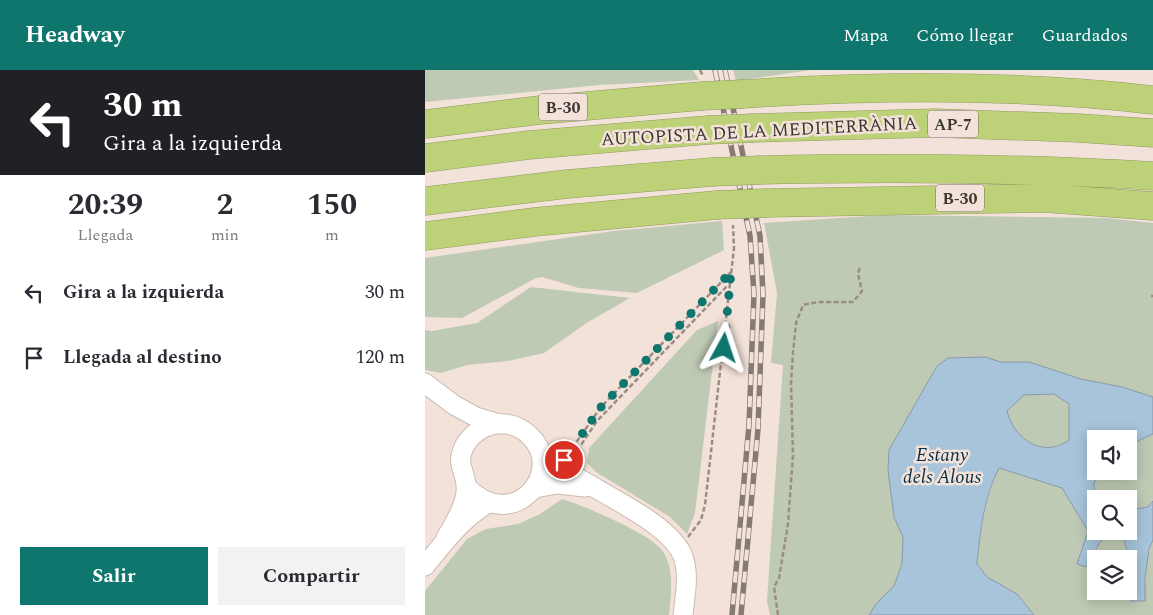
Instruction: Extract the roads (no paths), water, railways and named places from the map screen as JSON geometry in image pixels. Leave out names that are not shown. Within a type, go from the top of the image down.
[{"type":"highway","name":"B-30","points":[[425,124],[540,110],[702,96],[892,87],[975,86],[1153,100]]},
{"type":"highway","points":[[1042,91],[1153,88]]},
{"type":"highway","name":"AUTOPISTA DE LA MEDITERRÀNIA","points":[[425,158],[529,145],[753,128],[935,123],[1078,128],[1153,133]]},
{"type":"highway","points":[[425,201],[567,184],[712,172],[761,170],[916,167],[1015,169],[1153,176]]},
{"type":"highway","name":"B-30","points":[[425,236],[543,221],[725,215],[767,203],[1043,198],[1153,206]]},
{"type":"street","points":[[425,383],[454,405],[476,417],[514,426],[525,431],[534,440],[540,451],[542,464],[540,477],[535,488],[526,497],[515,503],[502,505],[488,503],[476,496],[466,486],[461,472],[461,458],[465,445],[462,424],[454,405]]},
{"type":"street","points":[[465,445],[480,430],[500,424]]},
{"type":"street","points":[[540,451],[565,466],[591,488],[650,521],[681,543],[685,568],[683,615]]},
{"type":"street","points":[[535,488],[557,484],[591,488]]},
{"type":"street","points":[[425,566],[446,538],[458,515],[466,486]]},
{"type":"street","points":[[446,538],[474,512],[488,503]]},
{"type":"water","name":"Estany dels Alous","points":[[985,357],[1001,362],[1029,362],[1081,379],[1122,387],[1153,397],[1153,434],[1137,441],[1137,430],[1087,430],[1087,480],[1096,480],[1094,490],[1087,490],[1087,529],[1062,488],[999,468],[986,502],[977,564],[987,577],[1017,594],[1034,615],[869,615],[876,604],[894,586],[902,564],[903,537],[894,517],[888,470],[889,450],[937,366],[948,358]],"holes":[[[1054,394],[1069,404],[1069,440],[1049,447],[1040,447],[1031,443],[1016,430],[1007,411],[1024,395]]]},
{"type":"water","name":"Estany dels Alous","points":[[1153,501],[1153,540],[1149,549],[1145,577],[1145,601],[1131,601],[1137,600],[1137,550],[1127,550],[1124,540],[1137,540],[1137,509],[1148,507]]},
{"type":"water","name":"Estany dels Alous","points":[[1087,534],[1087,540],[1103,540],[1096,550],[1087,550],[1086,567],[1077,564]]},
{"type":"railway","points":[[715,70],[750,236],[754,294],[749,425],[732,615]]},
{"type":"railway","points":[[725,70],[760,236],[763,295],[758,429],[741,615]]}]
